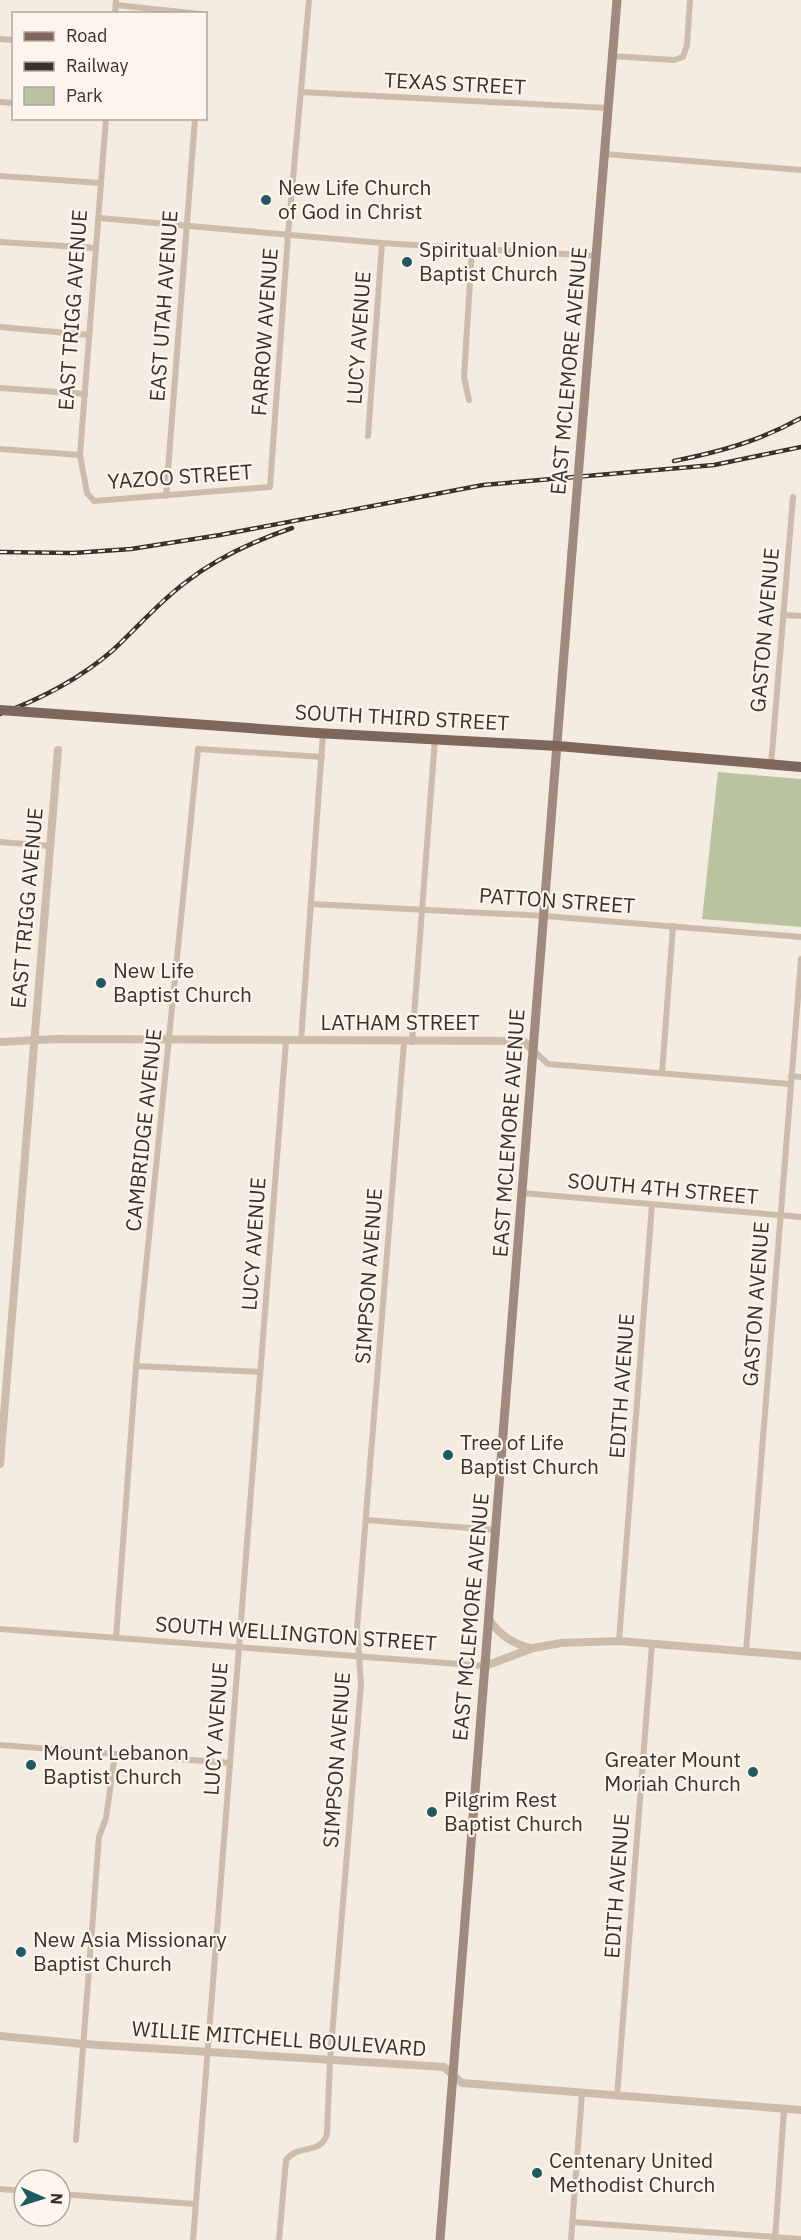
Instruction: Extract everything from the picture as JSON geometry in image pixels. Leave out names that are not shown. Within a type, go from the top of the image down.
[{"type":"main road","name":"EAST MCLEMORE AVENUE","points":[[440,2240],[617,0]]},
{"type":"main road","name":"SOUTH THIRD STREET","points":[[0,710],[320,733],[558,746],[801,767]]},
{"type":"street","name":"FARROW AVENUE","points":[[270,487],[288,235],[309,0]]},
{"type":"street","points":[[612,56],[674,60],[682,58],[686,51],[690,0]]},
{"type":"street","points":[[116,2],[186,12]]},
{"type":"street","name":"TEXAS STREET","points":[[301,93],[608,108]]},
{"type":"street","name":"EAST TRIGG AVENUE","points":[[94,501],[87,493],[80,455],[106,120]]},
{"type":"street","name":"EAST UTAH AVENUE","points":[[166,496],[195,120]]},
{"type":"street","points":[[604,153],[801,170]]},
{"type":"street","points":[[0,176],[101,183]]},
{"type":"street","points":[[99,218],[382,243],[597,256]]},
{"type":"street","points":[[0,242],[96,248]]},
{"type":"street","name":"LUCY AVENUE","points":[[368,436],[382,243]]},
{"type":"street","points":[[469,400],[464,377],[472,249]]},
{"type":"street","points":[[0,327],[89,335]]},
{"type":"street","points":[[0,388],[85,394]]},
{"type":"street","points":[[0,449],[80,455]]},
{"type":"street","name":"YAZOO STREET","points":[[94,501],[270,487]]},
{"type":"street","name":"GASTON AVENUE","points":[[771,765],[793,497]]},
{"type":"street","points":[[783,615],[801,616]]},
{"type":"street","points":[[301,1041],[322,757],[320,733]]},
{"type":"street","name":"SIMPSON AVENUE","points":[[279,2240],[286,2160],[293,2153],[318,2147],[326,2137],[330,2060],[361,1684],[357,1628],[408,1042],[422,910],[435,739]]},
{"type":"street","name":"CAMBRIDGE AVENUE","points":[[116,1638],[136,1366],[198,749],[322,757]]},
{"type":"street","name":"EAST TRIGG AVENUE","points":[[0,1464],[58,750]]},
{"type":"street","points":[[0,842],[50,846]]},
{"type":"street","name":"PATTON STREET","points":[[311,904],[545,916],[801,937]]},
{"type":"street","points":[[662,1073],[673,926]]},
{"type":"street","name":"GASTON AVENUE","points":[[746,1652],[801,959]]},
{"type":"street","name":"LUCY AVENUE","points":[[192,2240],[286,1041]]},
{"type":"street","name":"LATHAM STREET","points":[[0,1042],[523,1041],[548,1064],[790,1084]]},
{"type":"street","points":[[791,1076],[801,1077]]},
{"type":"street","name":"SOUTH 4TH STREET","points":[[522,1193],[801,1217]]},
{"type":"street","name":"EDITH AVENUE","points":[[619,1641],[652,1204]]},
{"type":"street","points":[[136,1366],[260,1372]]},
{"type":"street","points":[[366,1520],[496,1530]]},
{"type":"street","points":[[489,1619],[495,1630],[524,1647],[533,1648]]},
{"type":"street","name":"SOUTH WELLINGTON STREET","points":[[0,1629],[485,1666],[533,1648],[561,1643],[619,1641],[801,1656]]},
{"type":"street","name":"EDITH AVENUE","points":[[617,2096],[652,1644]]},
{"type":"street","points":[[0,1745],[230,1762]]},
{"type":"street","points":[[76,2140],[99,1837],[106,1818],[115,1754]]},
{"type":"street","name":"WILLIE MITCHELL BOULEVARD","points":[[0,2036],[84,2044],[444,2067],[462,2083],[801,2110]]},
{"type":"street","points":[[571,2240],[582,2093]]},
{"type":"street","points":[[775,2239],[784,2109]]},
{"type":"street","points":[[72,2195],[195,2204]]},
{"type":"street","points":[[572,2222],[775,2239],[801,2239]]},
{"type":"green space","points":[[718,772],[801,779],[801,927],[702,919]]},
{"type":"railway","points":[[674,461],[739,445],[801,418]]},
{"type":"railway","points":[[0,552],[73,553],[131,549],[220,535],[483,485],[714,465],[801,447]]},
{"type":"railway","points":[[0,714],[30,702],[86,671],[112,651],[157,607],[198,573],[250,544],[292,528]]},
{"type":"place","name":"New Life Church of God in Christ","points":[[266,200]]},
{"type":"place","name":"Spiritual Union Baptist Church","points":[[407,262]]},
{"type":"place","name":"New Life Baptist Church","points":[[101,983]]},
{"type":"place","name":"Tree of Life Baptist Church","points":[[448,1455]]},
{"type":"place","name":"Mount Lebanon Baptist Church","points":[[31,1765]]},
{"type":"place","name":"Greater Mount Moriah Church","points":[[753,1772]]},
{"type":"place","name":"Pilgrim Rest Baptist Church","points":[[432,1812]]},
{"type":"place","name":"New Asia Missionary Baptist Church","points":[[21,1952]]},
{"type":"place","name":"Centenary United Methodist Church","points":[[537,2173]]}]
